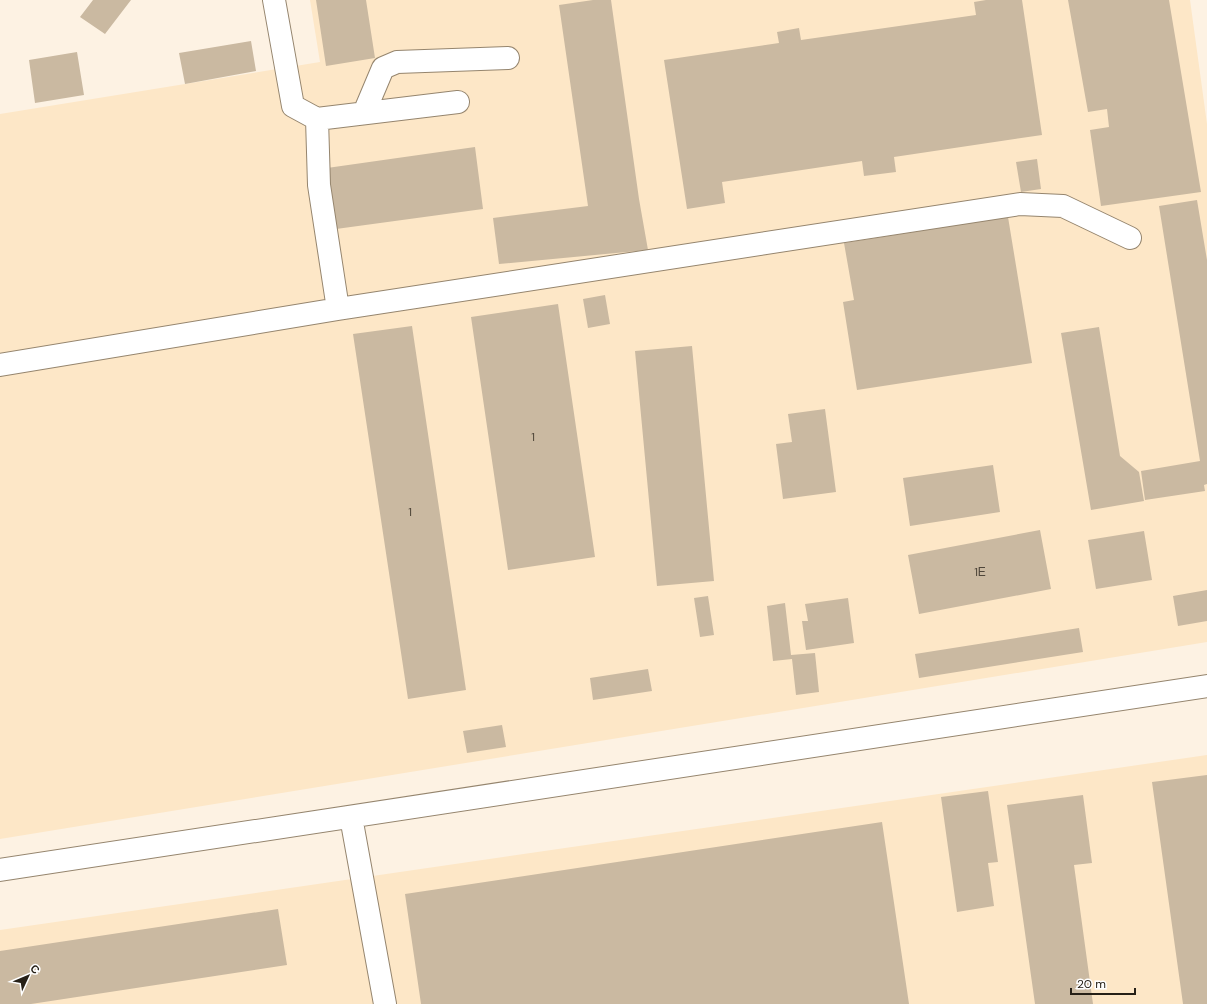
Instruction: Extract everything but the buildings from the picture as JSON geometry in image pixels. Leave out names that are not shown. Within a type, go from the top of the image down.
[{"type":"street","points":[[274,0],[293,106],[317,119],[458,102]]},
{"type":"street","points":[[364,113],[384,68],[398,62],[508,58]]},
{"type":"street","points":[[317,119],[319,185],[338,309]]},
{"type":"street","points":[[0,365],[338,309],[1020,204],[1063,206],[1130,238]]},
{"type":"street","points":[[0,870],[1207,686]]},
{"type":"street","points":[[350,817],[385,1004]]},
{"type":"shaded area","points":[[310,0],[1190,0],[1207,124],[1207,642],[0,839],[0,114],[320,62]]},
{"type":"shaded area","points":[[1207,755],[1207,1004],[0,1004],[0,930]]}]
